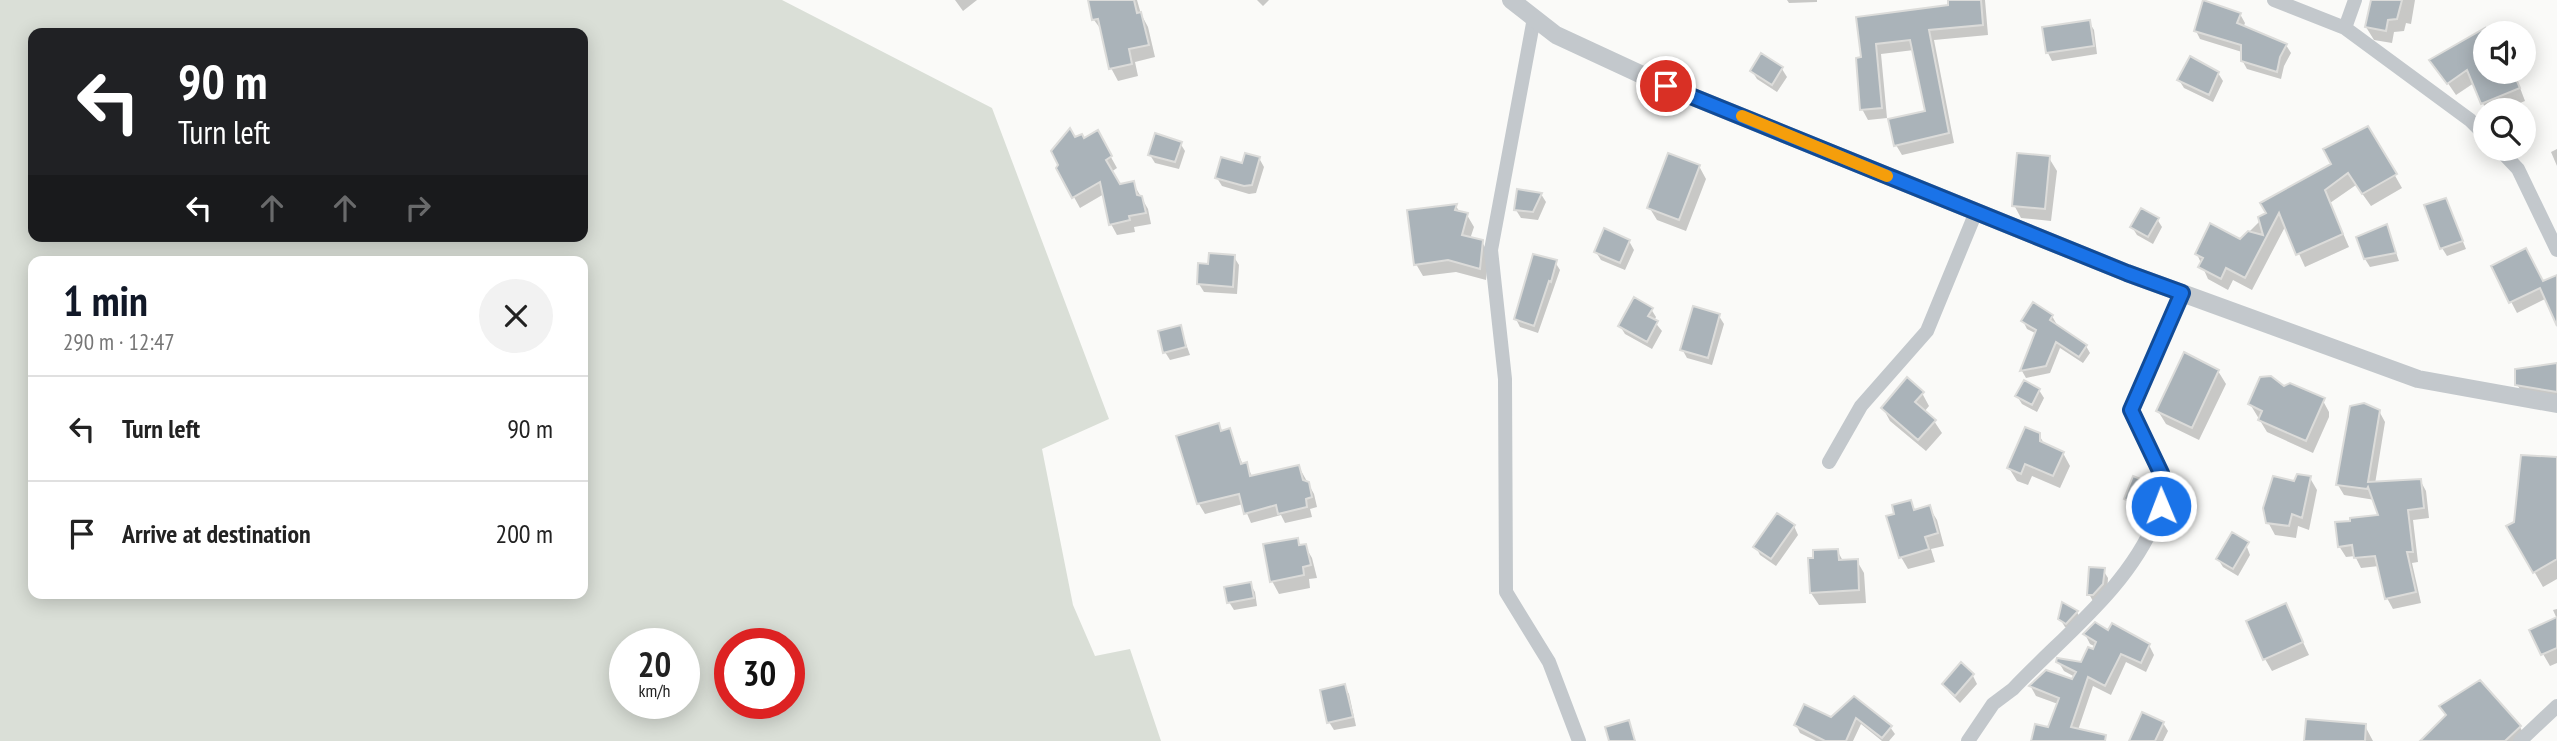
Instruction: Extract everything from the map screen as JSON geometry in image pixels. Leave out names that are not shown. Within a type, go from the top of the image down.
[{"type":"street","points":[[1511,0],[1556,35],[1666,86],[2182,293],[2418,379],[2557,404]]},
{"type":"street","points":[[2274,0],[2345,28],[2473,123]]},
{"type":"street","points":[[2345,28],[2355,0]]},
{"type":"street","points":[[1534,18],[1491,250],[1505,379],[1506,592],[1549,662],[1579,741]]},
{"type":"street","points":[[2510,161],[2518,169],[2557,250]]},
{"type":"street","points":[[1829,463],[1861,406],[1927,331],[1976,212]]},
{"type":"street","points":[[1968,741],[1993,704],[2013,690],[2124,577],[2147,540],[2161,506],[2165,488],[2161,473],[2131,410],[2182,293]]},
{"type":"street","points":[[2520,741],[2557,706]]},
{"type":"shaded area","points":[[0,0],[782,0],[992,108],[1109,419],[1042,449],[1073,605],[1095,656],[1130,649],[1161,741],[0,741]]},
{"type":"building","points":[[1088,0],[1134,0],[1137,13],[1141,12],[1149,45],[1129,49],[1132,64],[1109,69],[1098,19],[1092,20]]},
{"type":"building","points":[[1948,0],[1981,0],[1983,25],[1929,30],[1949,133],[1894,146],[1888,119],[1925,111],[1910,40],[1876,44],[1882,108],[1860,110],[1856,58],[1861,57],[1856,17],[1948,5]]},
{"type":"building","points":[[2203,0],[2241,13],[2237,23],[2287,44],[2280,57],[2277,72],[2241,61],[2241,45],[2194,31]]},
{"type":"building","points":[[2371,0],[2402,0],[2397,19],[2388,20],[2386,31],[2365,27]]},
{"type":"building","points":[[2090,20],[2094,46],[2046,53],[2042,27]]},
{"type":"building","points":[[2473,35],[2473,84],[2518,84],[2520,88],[2496,98],[2479,98],[2467,70],[2447,84],[2429,60]]},
{"type":"building","points":[[1761,53],[1783,67],[1772,85],[1750,71]]},
{"type":"building","points":[[2190,56],[2219,72],[2209,95],[2177,80]]},
{"type":"building","points":[[2368,126],[2397,174],[2362,194],[2348,173],[2325,190],[2343,234],[2296,255],[2279,213],[2245,278],[2226,268],[2221,279],[2198,267],[2203,258],[2195,254],[2210,223],[2240,239],[2248,231],[2263,235],[2258,217],[2266,213],[2260,203],[2331,164],[2323,149]]},
{"type":"building","points":[[1070,128],[1075,137],[1082,134],[1084,138],[1098,130],[1112,156],[1106,160],[1120,184],[1134,181],[1137,195],[1142,196],[1146,213],[1129,216],[1130,220],[1109,225],[1100,182],[1072,198],[1056,168],[1058,165],[1051,151]]},
{"type":"building","points":[[1155,133],[1182,142],[1175,162],[1148,155]]},
{"type":"building","points":[[1245,153],[1260,157],[1252,185],[1244,186],[1215,178],[1221,157],[1242,163]]},
{"type":"building","points":[[1668,153],[1700,165],[1679,220],[1647,208]]},
{"type":"building","points":[[2017,153],[2050,156],[2045,209],[2012,206]]},
{"type":"building","points":[[1517,189],[1542,193],[1533,212],[1514,210]]},
{"type":"building","points":[[2446,198],[2463,241],[2440,249],[2424,205]]},
{"type":"building","points":[[1457,204],[1455,210],[1468,213],[1462,235],[1483,240],[1480,269],[1448,260],[1414,265],[1407,210]]},
{"type":"building","points":[[2141,208],[2159,218],[2148,237],[2130,227]]},
{"type":"building","points":[[2387,224],[2396,253],[2364,259],[2356,237]]},
{"type":"building","points":[[1604,228],[1630,240],[1620,263],[1594,252]]},
{"type":"building","points":[[2526,248],[2543,281],[2557,275],[2557,326],[2540,288],[2509,303],[2491,266]]},
{"type":"building","points":[[1209,253],[1235,255],[1233,287],[1197,284],[1198,263],[1208,264]]},
{"type":"building","points":[[1533,254],[1557,260],[1534,326],[1514,319]]},
{"type":"building","points":[[1634,297],[1653,308],[1648,316],[1658,321],[1647,342],[1618,326]]},
{"type":"building","points":[[2033,302],[2053,315],[2050,320],[2087,345],[2079,357],[2056,342],[2046,366],[2020,371],[2036,330],[2021,321]]},
{"type":"building","points":[[1693,306],[1720,314],[1708,358],[1680,350]]},
{"type":"building","points":[[1181,325],[1186,347],[1163,353],[1158,331]]},
{"type":"building","points":[[2184,352],[2219,370],[2192,428],[2156,411]]},
{"type":"building","points":[[2557,363],[2557,392],[2515,385],[2515,369]]},
{"type":"building","points":[[2271,376],[2284,386],[2290,383],[2325,398],[2306,441],[2258,420],[2262,411],[2248,404],[2260,377]]},
{"type":"building","points":[[1907,377],[1924,392],[1915,402],[1936,420],[1918,440],[1881,408]]},
{"type":"building","points":[[2024,380],[2040,389],[2032,405],[2015,396]]},
{"type":"building","points":[[2364,403],[2380,410],[2368,482],[2421,479],[2424,508],[2408,510],[2413,552],[2407,552],[2416,592],[2385,599],[2375,556],[2354,558],[2352,545],[2338,547],[2335,522],[2378,515],[2368,487],[2336,485],[2350,406]]},
{"type":"building","points":[[1219,423],[1221,431],[1230,428],[1241,464],[1247,462],[1250,476],[1299,465],[1303,480],[1309,482],[1312,497],[1306,499],[1307,507],[1278,514],[1276,505],[1244,514],[1239,494],[1197,504],[1176,436]]},
{"type":"building","points":[[2025,427],[2040,433],[2040,441],[2064,452],[2053,476],[2025,464],[2021,474],[2007,468]]},
{"type":"building","points":[[2521,455],[2557,457],[2557,559],[2533,573],[2506,526],[2514,522]]},
{"type":"building","points":[[2297,474],[2311,476],[2302,518],[2292,514],[2289,526],[2266,523],[2263,508],[2273,476],[2294,481]]},
{"type":"building","points":[[2133,476],[2155,485],[2146,508],[2124,499]]},
{"type":"building","points":[[1911,500],[1914,510],[1930,505],[1938,533],[1925,537],[1929,549],[1899,558],[1886,516],[1894,514],[1892,505]]},
{"type":"building","points":[[1777,513],[1795,525],[1771,559],[1753,547]]},
{"type":"building","points":[[2232,532],[2249,542],[2233,569],[2216,559]]},
{"type":"building","points":[[1298,538],[1299,545],[1306,544],[1311,565],[1303,567],[1304,575],[1270,582],[1263,544]]},
{"type":"building","points":[[1838,549],[1839,560],[1858,559],[1859,590],[1810,593],[1808,558],[1813,558],[1813,550]]},
{"type":"building","points":[[2089,567],[2105,568],[2103,584],[2093,595],[2087,595]]},
{"type":"building","points":[[1251,582],[1254,598],[1227,603],[1224,587]]},
{"type":"building","points":[[2062,602],[2078,611],[2066,624],[2058,619]]},
{"type":"building","points":[[2286,603],[2303,642],[2263,660],[2246,621]]},
{"type":"building","points":[[2557,617],[2557,648],[2541,655],[2529,630]]},
{"type":"building","points":[[2095,622],[2108,630],[2112,623],[2150,644],[2141,663],[2121,654],[2105,686],[2088,677],[2071,727],[2106,735],[2105,741],[2031,741],[2035,724],[2048,727],[2059,698],[2029,686],[2046,670],[2072,679],[2076,672],[2056,662],[2057,658],[2081,662],[2088,647],[2093,649],[2096,642],[2083,634]]},
{"type":"building","points":[[1961,662],[1974,674],[1955,696],[1942,684]]},
{"type":"building","points":[[2480,680],[2521,726],[2505,741],[2420,741],[2446,715],[2439,706]]},
{"type":"building","points":[[1345,684],[1353,717],[1327,723],[1320,690]]},
{"type":"building","points":[[1854,696],[1892,726],[1882,738],[1856,718],[1846,741],[1825,741],[1794,725],[1804,704],[1831,717]]},
{"type":"building","points":[[2142,712],[2164,722],[2155,741],[2129,741]]},
{"type":"building","points":[[2306,719],[2366,724],[2365,741],[2304,741]]},
{"type":"building","points":[[1629,720],[1635,741],[1609,741],[1605,727]]},
{"type":"slow traffic","points":[[1742,116],[1887,176]]},
{"type":"route","points":[[1666,86],[2182,293],[2131,410],[2161,473],[2165,488],[2161,506]]}]
